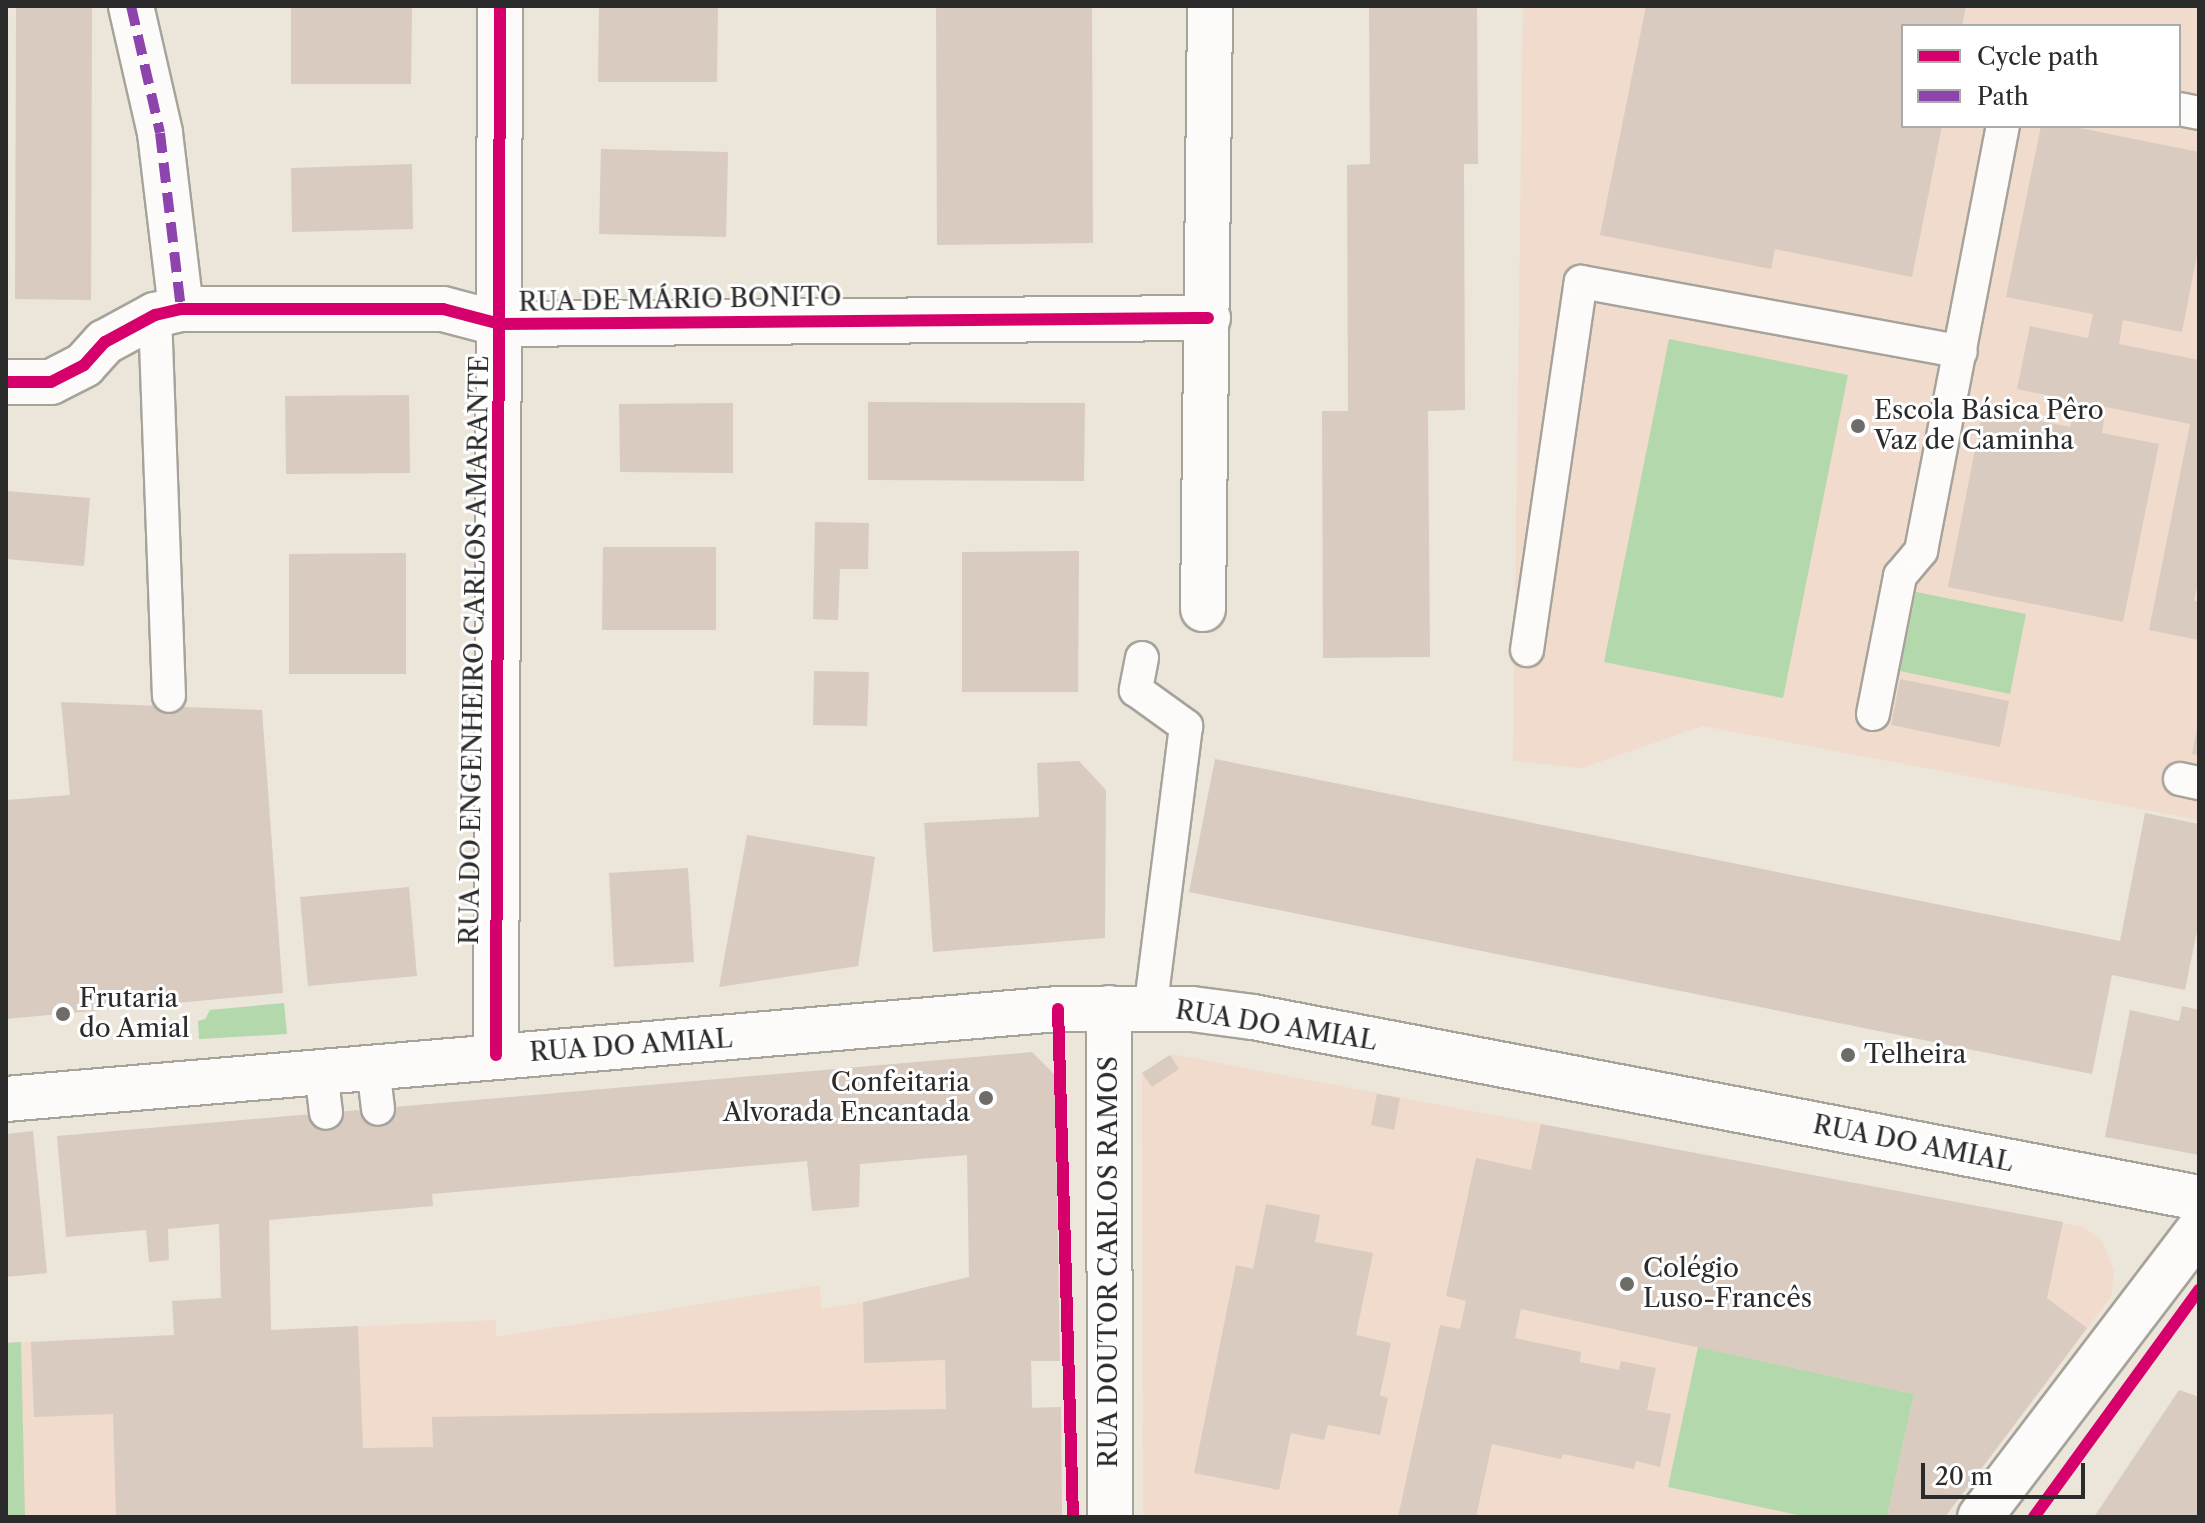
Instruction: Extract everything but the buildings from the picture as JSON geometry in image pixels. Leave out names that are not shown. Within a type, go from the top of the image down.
[{"type":"street","points":[[6,382],[51,382],[84,365],[105,342],[168,312],[160,133],[131,6]]},
{"type":"street","name":"RUA DO ENGENHEIRO CARLOS AMARANTE","points":[[496,1055],[500,6]]},
{"type":"street","points":[[1203,609],[1210,6]]},
{"type":"street","name":"RUA DE MÁRIO BONITO","points":[[168,312],[443,309],[500,324],[1208,318]]},
{"type":"street","name":"RUA DOUTOR CARLOS RAMOS","points":[[1110,1517],[1129,1008]]},
{"type":"street","name":"RUA DO AMIAL","points":[[6,1099],[323,1092],[376,1088],[496,1055],[590,1052],[1058,1009],[1192,1009],[1253,1017],[2199,1198]]},
{"type":"street","points":[[1980,1517],[2199,1230]]},
{"type":"lane","points":[[1873,714],[1900,576],[1921,551],[2003,128]]},
{"type":"lane","points":[[1527,650],[1581,282],[1961,352]]},
{"type":"lane","points":[[168,312],[169,696]]},
{"type":"lane","points":[[1129,1008],[1186,726],[1136,690],[1142,658]]},
{"type":"shaded area","name":"Escola Básica Pêro Vaz de Caminha","points":[[1523,6],[2199,6],[2199,820],[1703,726],[1582,768],[1513,761]]},
{"type":"shaded area","name":"Colégio Luso-Francês","points":[[1171,1054],[2084,1227],[2103,1242],[2114,1272],[2111,1297],[1945,1517],[1143,1517],[1142,1073]]},
{"type":"shaded area","points":[[820,1285],[821,1309],[863,1302],[864,1362],[985,1359],[1031,1346],[1032,1407],[1061,1407],[1062,1517],[6,1517],[6,1343],[496,1320],[496,1337]]},
{"type":"green space","points":[[1669,339],[1848,375],[1783,698],[1604,662]]},
{"type":"green space","points":[[1916,592],[2026,614],[2010,694],[1900,671]]},
{"type":"green space","points":[[284,1003],[287,1034],[199,1039],[198,1021],[205,1019],[210,1010]]},
{"type":"green space","points":[[21,1342],[25,1517],[6,1517],[6,1343]]},
{"type":"green space","points":[[1698,1347],[1914,1394],[1887,1517],[1807,1517],[1668,1487]]},
{"type":"marked path","points":[[131,6],[160,133],[181,309]]},
{"type":"cycle path","points":[[496,1055],[500,6]]},
{"type":"cycle path","points":[[6,382],[51,382],[84,365],[105,342],[155,315],[181,309],[443,309],[500,324],[1208,318]]},
{"type":"cycle path","points":[[1058,1009],[1073,1517]]},
{"type":"cycle path","points":[[2034,1517],[2199,1290]]},
{"type":"place","name":"Escola Básica Pêro Vaz de Caminha","points":[[1858,426]]},
{"type":"place","name":"Frutaria do Amial","points":[[63,1014]]},
{"type":"place","name":"Telheira","points":[[1848,1055]]},
{"type":"place","name":"Confeitaria Alvorada Encantada","points":[[986,1098]]},
{"type":"place","name":"Colégio Luso-Francês","points":[[1627,1284]]}]
